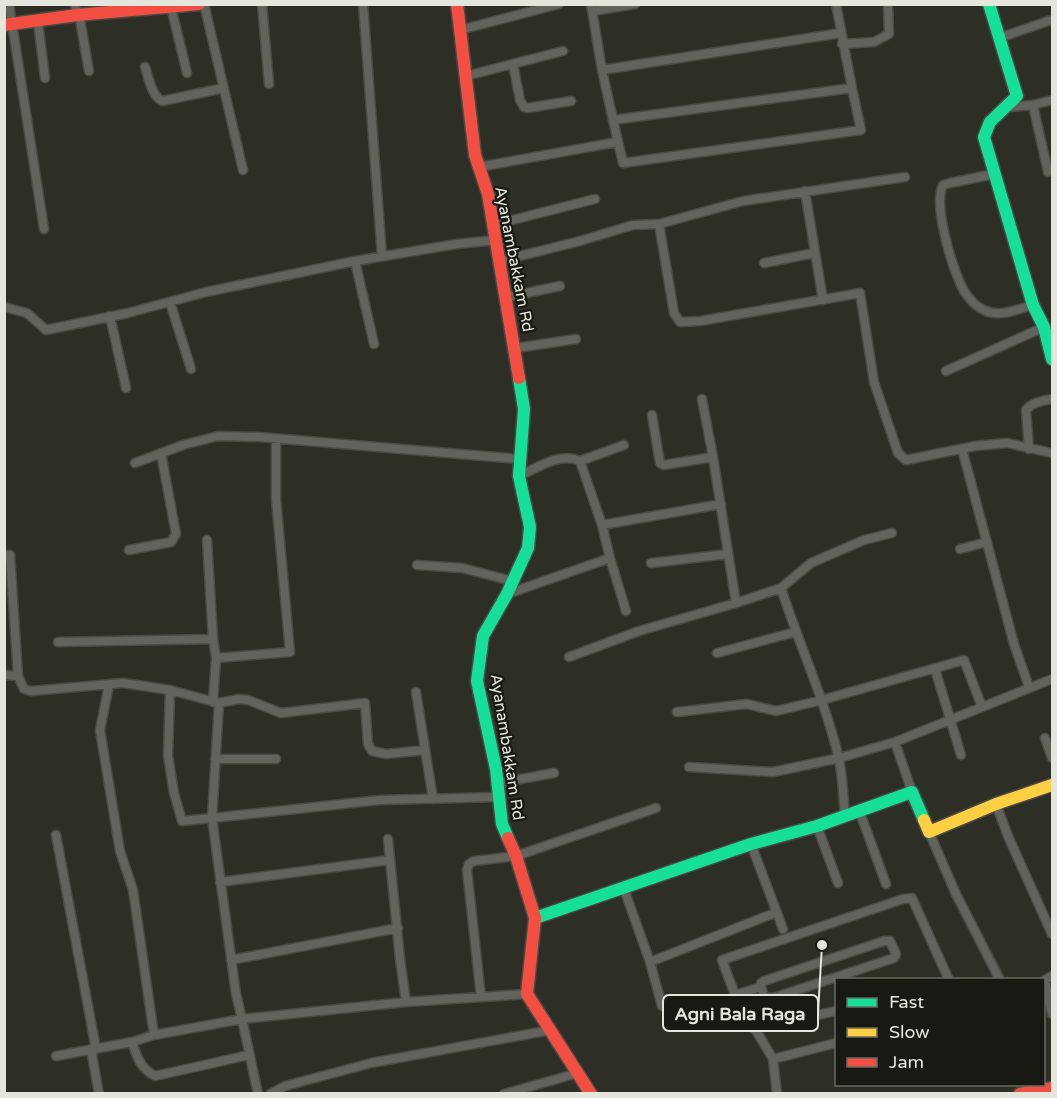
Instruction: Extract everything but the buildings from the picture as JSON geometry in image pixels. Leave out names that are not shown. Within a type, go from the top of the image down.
[{"type":"street","points":[[9,4],[8,25],[44,230]]},
{"type":"street","points":[[8,25],[38,22],[77,11],[202,4],[243,170]]},
{"type":"street","points":[[262,4],[269,84]]},
{"type":"street","points":[[363,4],[382,256]]},
{"type":"street","name":"Ayanambakkam Rd","points":[[457,4],[474,155],[488,194],[525,409],[519,476],[530,527],[528,548],[507,594],[483,636],[477,681],[498,783],[502,824],[516,856],[535,918],[528,994]]},
{"type":"street","points":[[460,30],[559,4]]},
{"type":"street","points":[[635,4],[592,8],[602,70],[623,163],[861,130],[842,44],[836,4]]},
{"type":"street","points":[[842,44],[874,42],[889,34],[888,4]]},
{"type":"street","points":[[989,4],[1017,96],[1010,107]]},
{"type":"street","points":[[171,7],[187,73]]},
{"type":"street","points":[[77,11],[89,71]]},
{"type":"street","points":[[999,38],[1051,20]]},
{"type":"street","points":[[38,22],[45,78]]},
{"type":"street","points":[[602,70],[841,33]]},
{"type":"street","points":[[465,76],[563,51]]},
{"type":"street","points":[[513,64],[520,100],[524,107],[571,102]]},
{"type":"street","points":[[145,67],[158,99],[224,88]]},
{"type":"street","points":[[612,120],[852,88]]},
{"type":"street","points":[[1053,100],[1010,107],[995,114],[986,125],[984,137],[1033,305],[1044,327],[1053,359]]},
{"type":"street","points":[[1033,105],[1048,171]]},
{"type":"street","points":[[479,167],[617,142]]},
{"type":"street","points":[[994,174],[943,185],[939,200],[945,235],[960,285],[977,306],[985,311],[1006,313],[1033,305]]},
{"type":"street","points":[[500,261],[633,225],[659,224],[743,201],[906,177]]},
{"type":"street","points":[[805,191],[823,300]]},
{"type":"street","points":[[493,225],[595,199]]},
{"type":"street","points":[[659,224],[674,314],[680,321],[700,321],[860,293],[873,382],[898,453],[906,460],[975,446],[1007,443],[1053,453]]},
{"type":"street","points":[[4,307],[27,313],[46,330],[128,313],[206,292],[355,261],[496,240]]},
{"type":"street","points":[[764,262],[814,253]]},
{"type":"street","points":[[355,261],[374,344]]},
{"type":"street","points":[[507,297],[560,286]]},
{"type":"street","points":[[170,302],[191,369]]},
{"type":"street","points":[[110,316],[126,388]]},
{"type":"street","points":[[946,370],[1044,327]]},
{"type":"street","points":[[516,348],[576,339]]},
{"type":"street","points":[[702,399],[736,603]]},
{"type":"street","points":[[1029,449],[1026,410],[1035,403],[1053,399]]},
{"type":"street","points":[[652,415],[660,463],[664,465],[713,457]]},
{"type":"street","points":[[135,463],[183,445],[218,436],[520,459]]},
{"type":"street","points":[[216,658],[290,652],[276,499],[276,439]]},
{"type":"street","points":[[519,476],[557,459],[573,458],[580,461],[624,445]]},
{"type":"street","points":[[962,449],[1014,644],[1029,687]]},
{"type":"street","points":[[129,550],[171,542],[176,534],[161,453]]},
{"type":"street","points":[[580,461],[602,525],[626,611]]},
{"type":"street","points":[[602,525],[721,504]]},
{"type":"street","points":[[568,657],[639,631],[781,588],[811,563],[864,540],[892,533]]},
{"type":"street","points":[[207,540],[216,658],[212,818],[236,994],[258,1094]]},
{"type":"street","points":[[960,549],[987,542]]},
{"type":"street","points":[[651,562],[728,554]]},
{"type":"street","points":[[4,556],[10,555],[18,676],[24,689],[31,691],[123,683],[170,690],[216,703],[248,699],[281,712],[365,703],[368,744],[372,751],[386,754],[425,750]]},
{"type":"street","points":[[507,594],[610,558]]},
{"type":"street","points":[[417,565],[462,568],[512,581]]},
{"type":"street","points":[[781,588],[795,632],[822,700],[839,758],[845,816]]},
{"type":"street","points":[[717,653],[795,632]]},
{"type":"street","points":[[58,642],[213,639]]},
{"type":"street","points":[[677,712],[747,704],[776,711],[964,660],[982,707]]},
{"type":"street","points":[[935,669],[961,755]]},
{"type":"street","points":[[4,675],[18,676]]},
{"type":"street","points":[[689,767],[773,772],[839,758],[895,742],[1053,678]]},
{"type":"street","points":[[109,685],[100,730],[120,851],[133,890],[153,1035]]},
{"type":"street","points":[[170,690],[168,756],[174,793],[182,821],[380,800],[499,797]]},
{"type":"street","points":[[416,692],[433,799]]},
{"type":"street","points":[[1045,738],[1053,758]]},
{"type":"street","points":[[895,742],[928,832],[956,894],[999,978]]},
{"type":"street","points":[[215,759],[276,759]]},
{"type":"street","points":[[498,783],[554,773]]},
{"type":"street","points":[[928,832],[996,804],[1053,785]]},
{"type":"street","points":[[535,918],[751,844],[817,826],[912,792]]},
{"type":"street","points":[[996,804],[1008,836],[1053,934]]},
{"type":"street","points":[[481,997],[467,870],[469,864],[474,861],[516,856],[656,808]]},
{"type":"street","points":[[860,810],[886,884]]},
{"type":"street","points":[[817,826],[838,883]]},
{"type":"street","points":[[56,835],[94,1049],[99,1094]]},
{"type":"street","points":[[388,839],[406,1002]]},
{"type":"street","points":[[751,844],[783,929]]},
{"type":"street","points":[[220,882],[390,860]]},
{"type":"street","points":[[624,889],[650,962],[662,1006]]},
{"type":"street","points":[[777,1094],[773,1059],[735,995],[722,960],[912,898],[948,978]]},
{"type":"street","points":[[650,962],[777,912]]},
{"type":"street","points":[[231,960],[398,928]]},
{"type":"street","points":[[884,941],[890,941],[896,954],[894,958],[776,997],[764,996],[762,987],[761,983],[764,981],[884,941]]},
{"type":"street","points":[[1047,979],[1053,1014]]},
{"type":"street","points":[[735,995],[762,987]]},
{"type":"street","points":[[56,1056],[242,1019],[406,1002],[528,994],[591,1094]]},
{"type":"street","points":[[754,1029],[835,1011]]},
{"type":"street","points":[[270,1094],[285,1086],[371,1062],[551,1030]]},
{"type":"street","points":[[132,1042],[138,1061],[145,1070],[155,1076],[249,1055]]},
{"type":"street","points":[[773,1059],[835,1044]]},
{"type":"street","points":[[504,1094],[578,1073]]},
{"type":"street","points":[[1020,1094],[1053,1088]]},
{"type":"traffic: fast","points":[[989,4],[1017,96],[990,122],[984,137],[1033,305],[1044,327],[1052,359]]},
{"type":"traffic: fast","points":[[508,838],[502,824],[496,769],[477,681],[483,636],[507,594],[528,548],[530,527],[519,476],[524,409],[519,378]]},
{"type":"traffic: fast","points":[[535,918],[751,844],[817,826],[912,792],[924,820]]},
{"type":"traffic: slow","points":[[924,820],[929,832],[996,804],[1052,785]]},
{"type":"traffic: jam","points":[[4,25],[77,15],[199,4]]},
{"type":"traffic: jam","points":[[457,4],[475,155],[488,194],[519,378]]},
{"type":"traffic: jam","points":[[508,838],[516,856],[535,918],[527,994],[591,1094]]},
{"type":"traffic: jam","points":[[1020,1094],[1052,1088]]},
{"type":"place","name":"Agni Bala Raga","points":[[822,945]]}]
